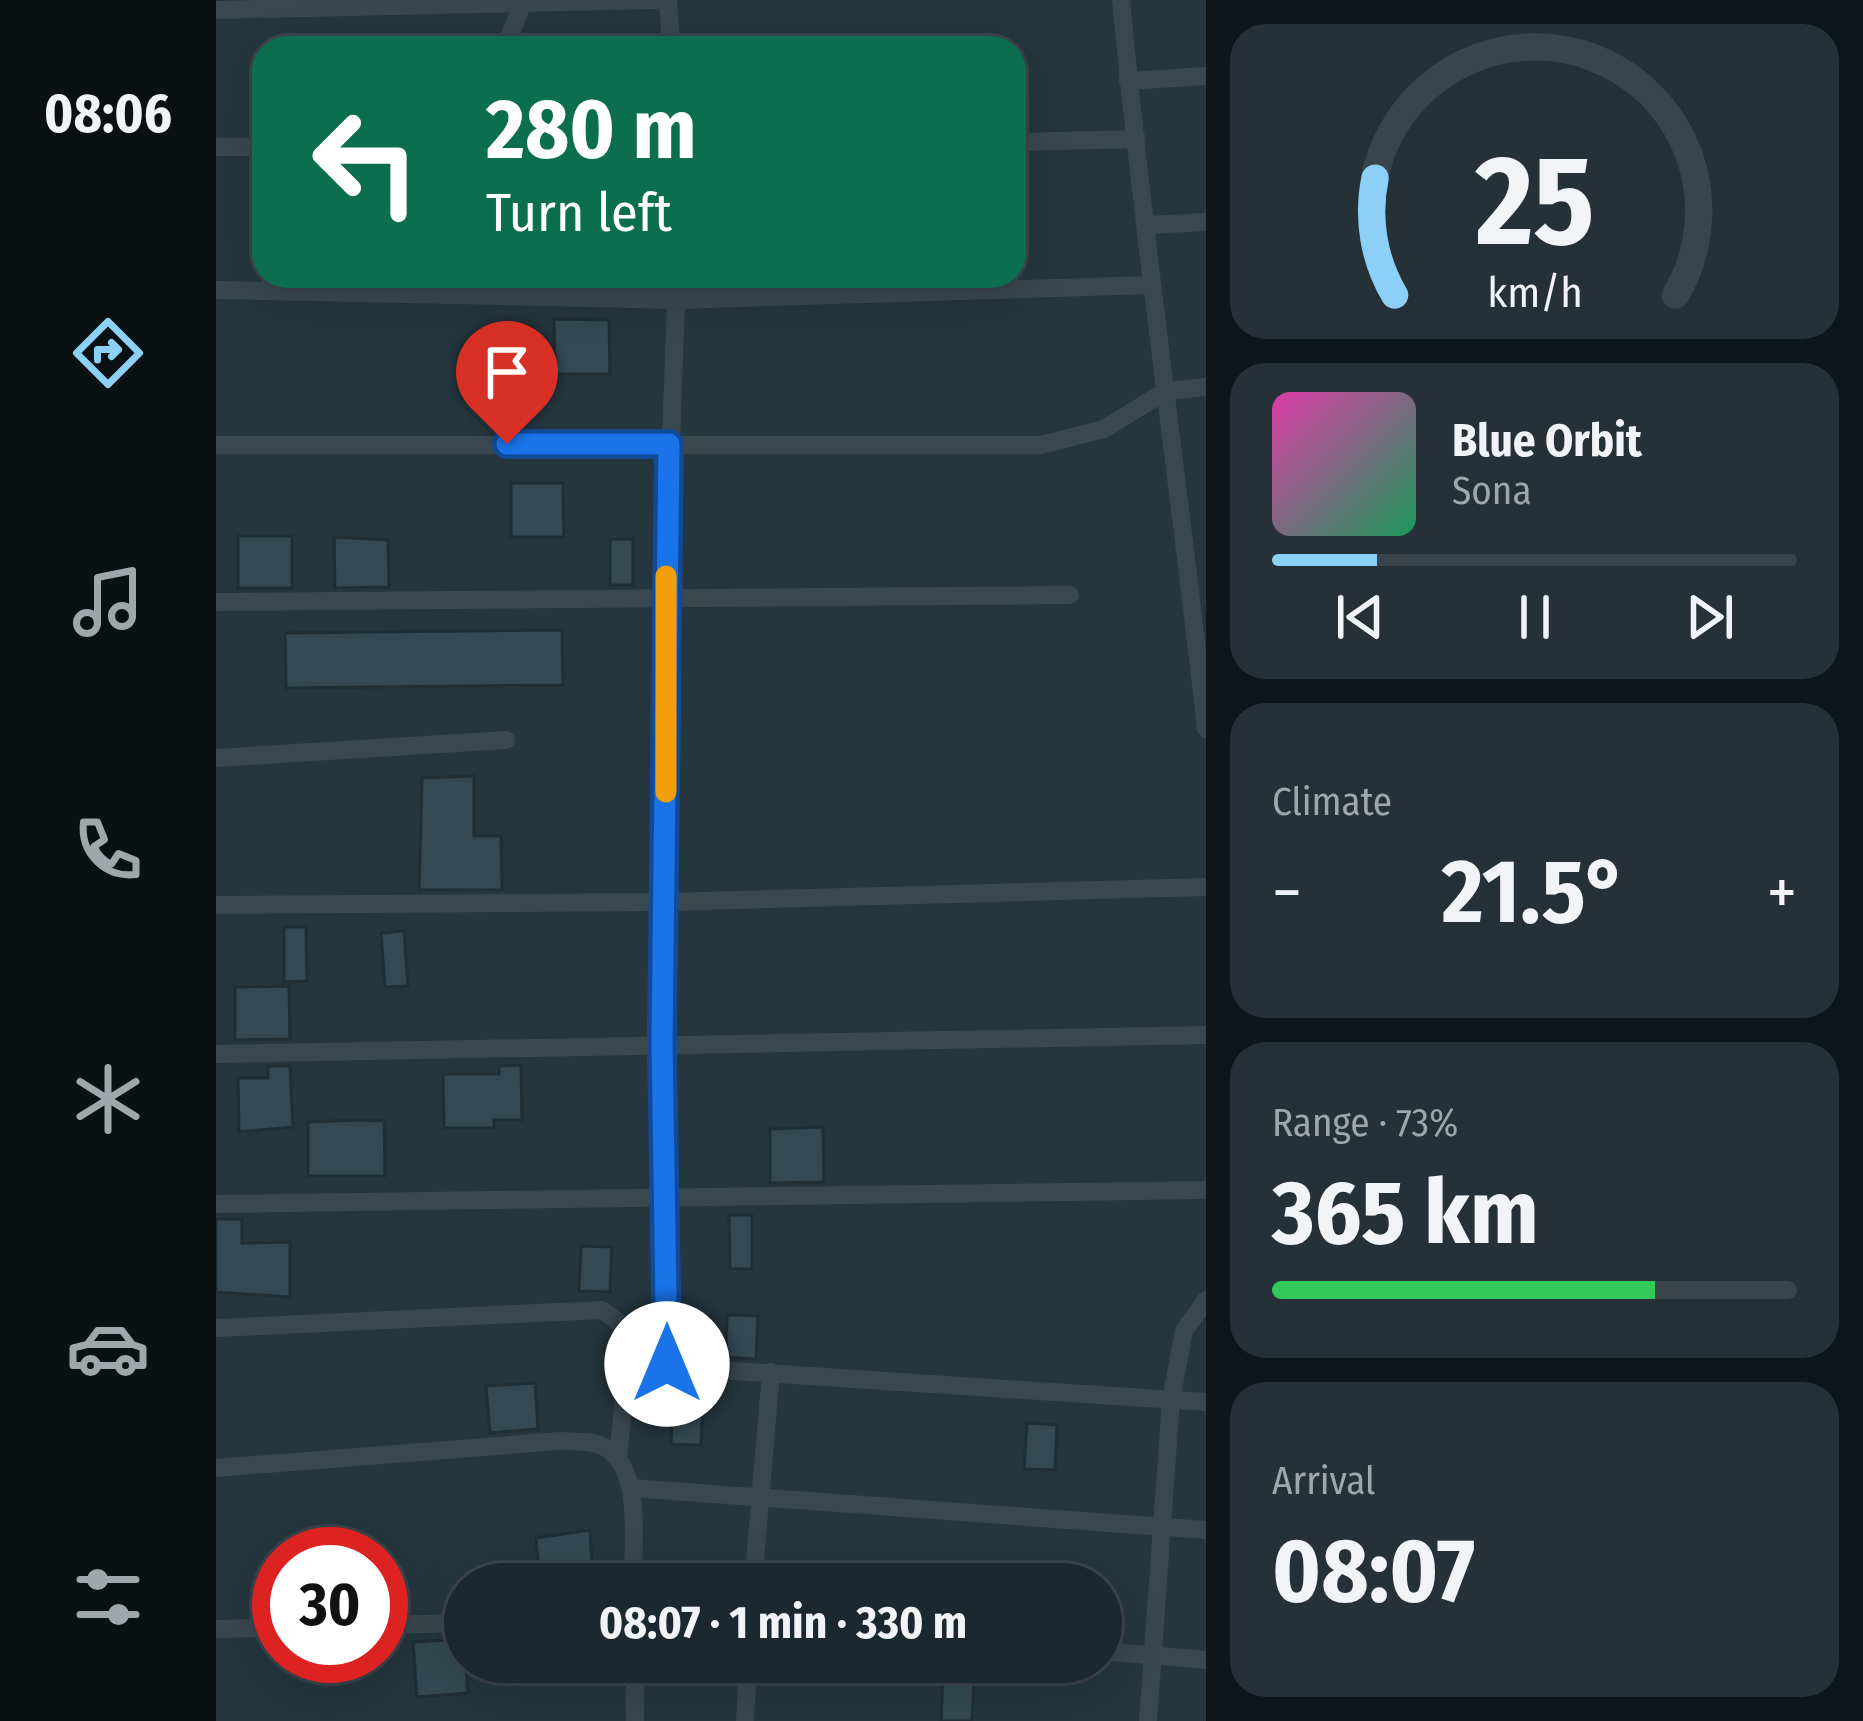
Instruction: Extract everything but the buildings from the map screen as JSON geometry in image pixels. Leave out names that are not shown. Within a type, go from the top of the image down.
[{"type":"street","points":[[216,10],[656,0]]},
{"type":"street","points":[[668,0],[670,36]]},
{"type":"street","points":[[1120,0],[1148,225],[1148,285],[1185,524],[1206,729]]},
{"type":"street","points":[[510,36],[522,5]]},
{"type":"street","points":[[1129,81],[1206,76]]},
{"type":"street","points":[[1026,142],[1137,139]]},
{"type":"street","points":[[216,147],[252,147]]},
{"type":"street","points":[[1148,225],[1206,222]]},
{"type":"street","points":[[216,290],[678,300],[1148,285]]},
{"type":"street","points":[[667,1364],[662,1042],[665,601],[678,288]]},
{"type":"street","points":[[216,445],[1041,445],[1104,429],[1166,391],[1206,388]]},
{"type":"street","points":[[1185,524],[1206,523]]},
{"type":"street","points":[[216,602],[1070,596]]},
{"type":"street","points":[[216,758],[506,740]]},
{"type":"street","points":[[216,905],[666,902],[1206,887]]},
{"type":"street","points":[[216,1054],[1206,1035]]},
{"type":"street","points":[[216,1204],[1206,1190]]},
{"type":"street","points":[[1148,1721],[1172,1400],[1184,1331],[1206,1300]]},
{"type":"street","points":[[216,1328],[602,1310],[623,1326],[627,1364],[618,1459]]},
{"type":"street","points":[[627,1364],[1206,1402]]},
{"type":"street","points":[[755,1563],[771,1372]]},
{"type":"street","points":[[216,1468],[560,1441],[604,1446],[618,1459],[631,1488],[633,1563]]},
{"type":"street","points":[[631,1488],[1206,1530]]},
{"type":"street","points":[[408,1624],[444,1624]]},
{"type":"street","points":[[216,1630],[252,1629]]},
{"type":"street","points":[[1122,1653],[1206,1660]]},
{"type":"street","points":[[635,1683],[635,1721]]},
{"type":"street","points":[[745,1721],[747,1683]]},
{"type":"slow traffic","points":[[666,576],[666,792]]},
{"type":"route","points":[[507,444],[669,444],[662,1042],[667,1364]]}]
